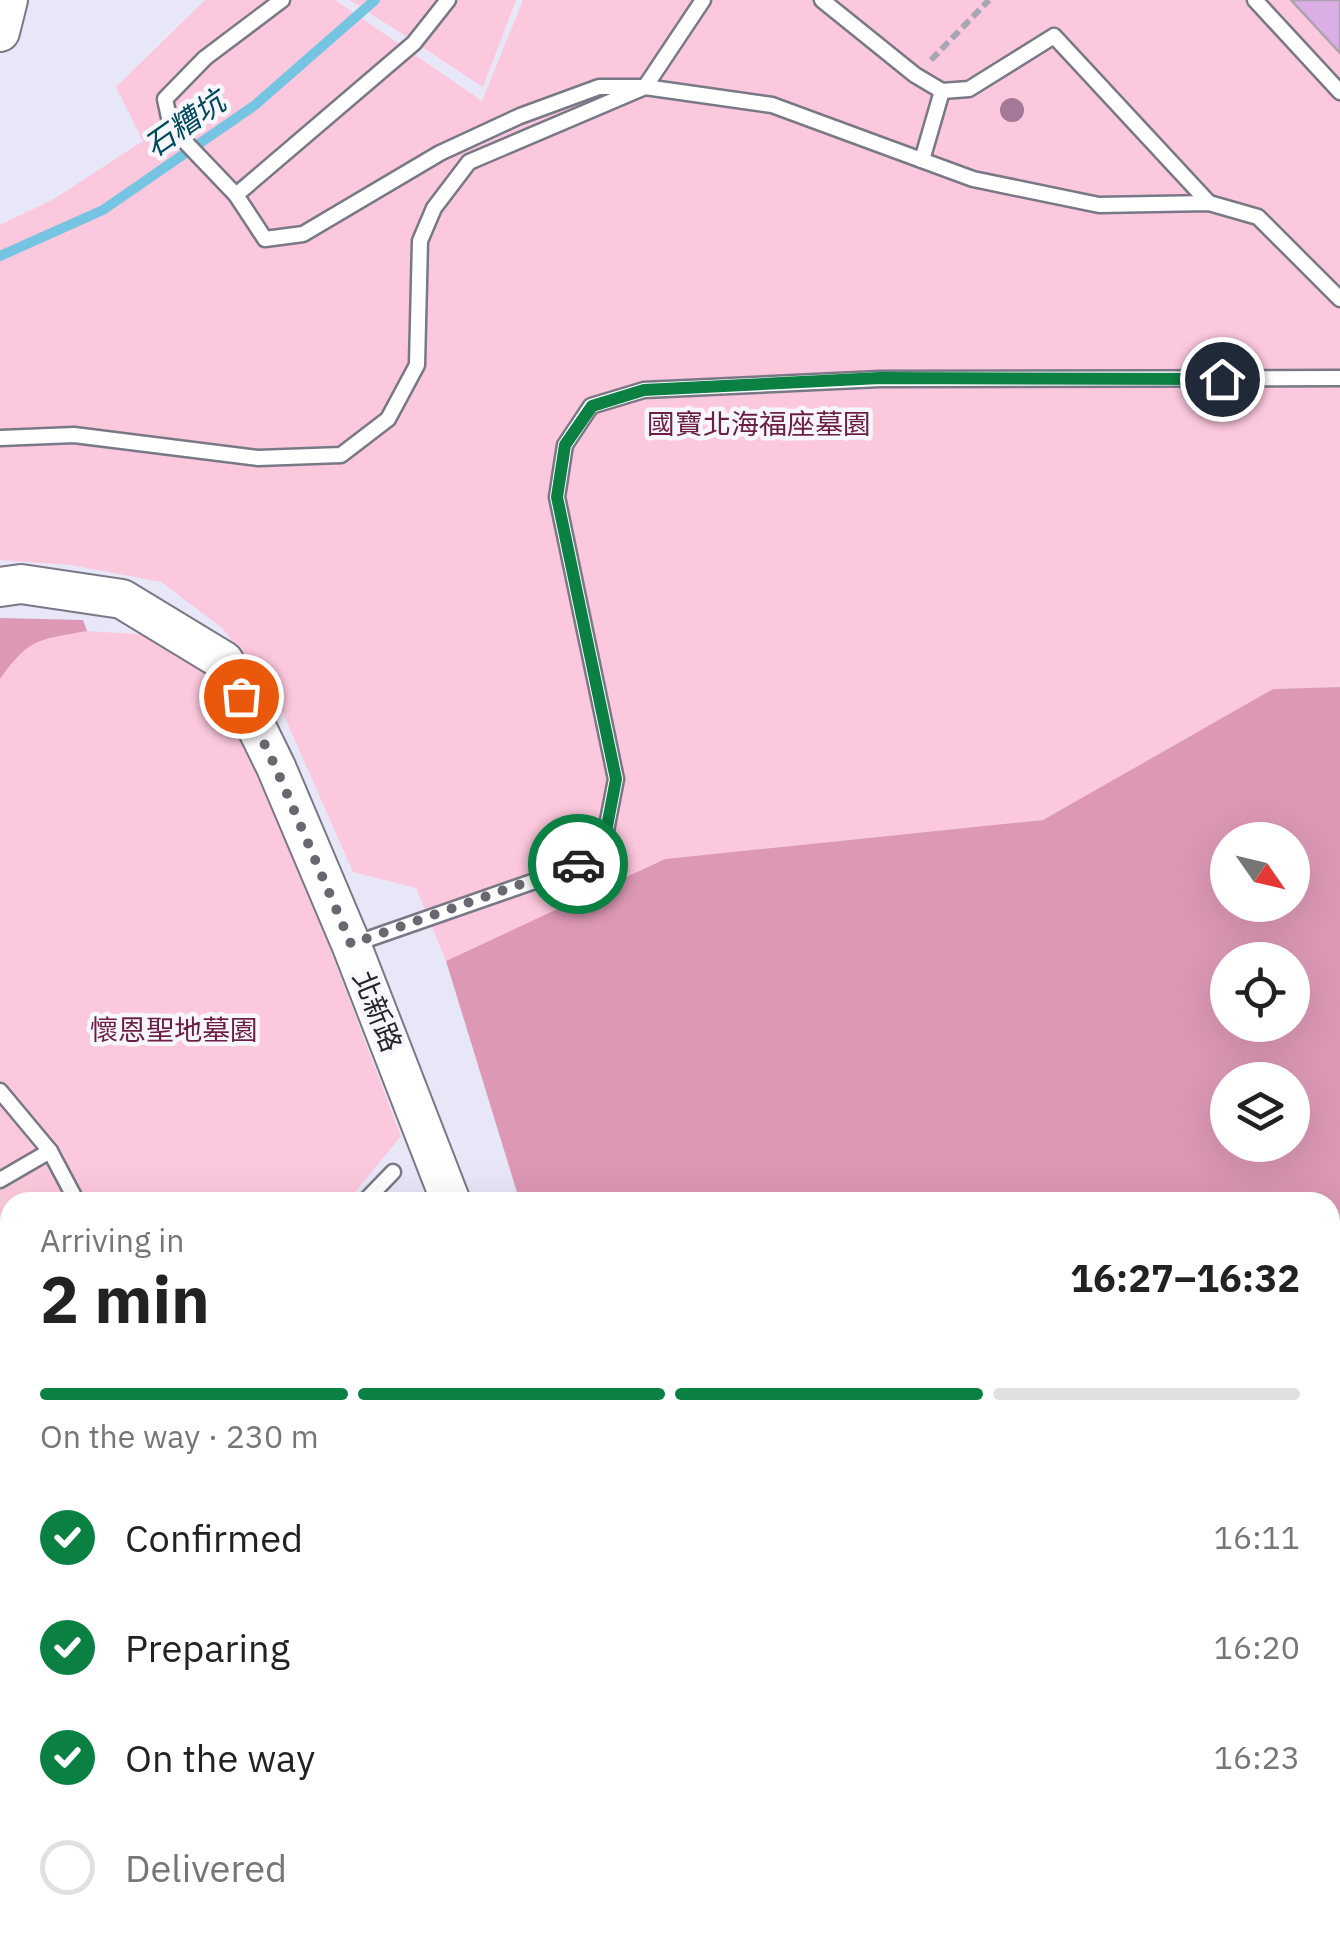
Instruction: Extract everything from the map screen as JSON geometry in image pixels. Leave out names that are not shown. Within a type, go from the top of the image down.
[{"type":"main road","points":[[0,32],[8,0]]},
{"type":"main road","name":"北新路","points":[[0,587],[20,584],[122,599],[224,661],[276,768],[351,944],[447,1192]]},
{"type":"lane","points":[[282,0],[205,58],[165,98],[171,127],[236,195],[265,239],[303,234],[440,153],[520,116],[599,87],[645,88],[772,105],[973,179],[1099,205],[1209,203],[1258,217],[1340,299]]},
{"type":"lane","points":[[236,195],[414,42],[448,0]]},
{"type":"lane","points":[[0,438],[74,435],[258,458],[341,455],[388,420],[418,366],[420,241],[434,208],[469,162],[645,88],[703,0]]},
{"type":"lane","points":[[822,0],[942,91],[969,89],[1054,36],[1209,203]]},
{"type":"lane","points":[[1255,0],[1340,92]]},
{"type":"lane","points":[[922,160],[942,91]]},
{"type":"lane","points":[[351,944],[575,867],[606,832],[616,779],[557,497],[565,445],[592,406],[644,390],[880,378],[1340,378]]},
{"type":"lane","points":[[0,1091],[50,1150],[72,1192]]},
{"type":"lane","points":[[0,1180],[50,1150]]},
{"type":"lane","points":[[374,1192],[393,1172]]},
{"type":"path","points":[[953,38],[989,0]]},
{"type":"green space","name":"國寶北海福座墓園","points":[[205,0],[335,0],[482,101],[523,0],[1340,0],[1340,687],[1273,689],[1043,820],[665,859],[446,961],[416,888],[353,872],[278,702],[222,628],[161,582],[71,565],[0,560],[0,225],[54,199],[143,141],[116,87]]},
{"type":"green space","points":[[350,0],[516,0],[483,87]]},
{"type":"green space","name":"懷恩聖地墓園","points":[[87,631],[184,637],[237,704],[401,1136],[355,1192],[0,1192],[0,679],[28,648],[57,636]]},
{"type":"shaded area","points":[[0,618],[83,620],[87,631],[37,643],[20,655],[0,679]]},
{"type":"shaded area","points":[[1340,687],[1340,1192],[517,1192],[446,961],[665,859],[1043,820],[1273,689]]},
{"type":"building","points":[[1291,0],[1340,0],[1340,53]]},
{"type":"waterway","name":"石糟坑","points":[[0,256],[103,210],[255,105],[375,0]]},
{"type":"way so far","points":[[241,696],[351,944],[578,864]]},
{"type":"route","points":[[578,864],[606,832],[616,779],[557,497],[565,445],[592,406],[644,390],[880,378],[1222,379]]}]
